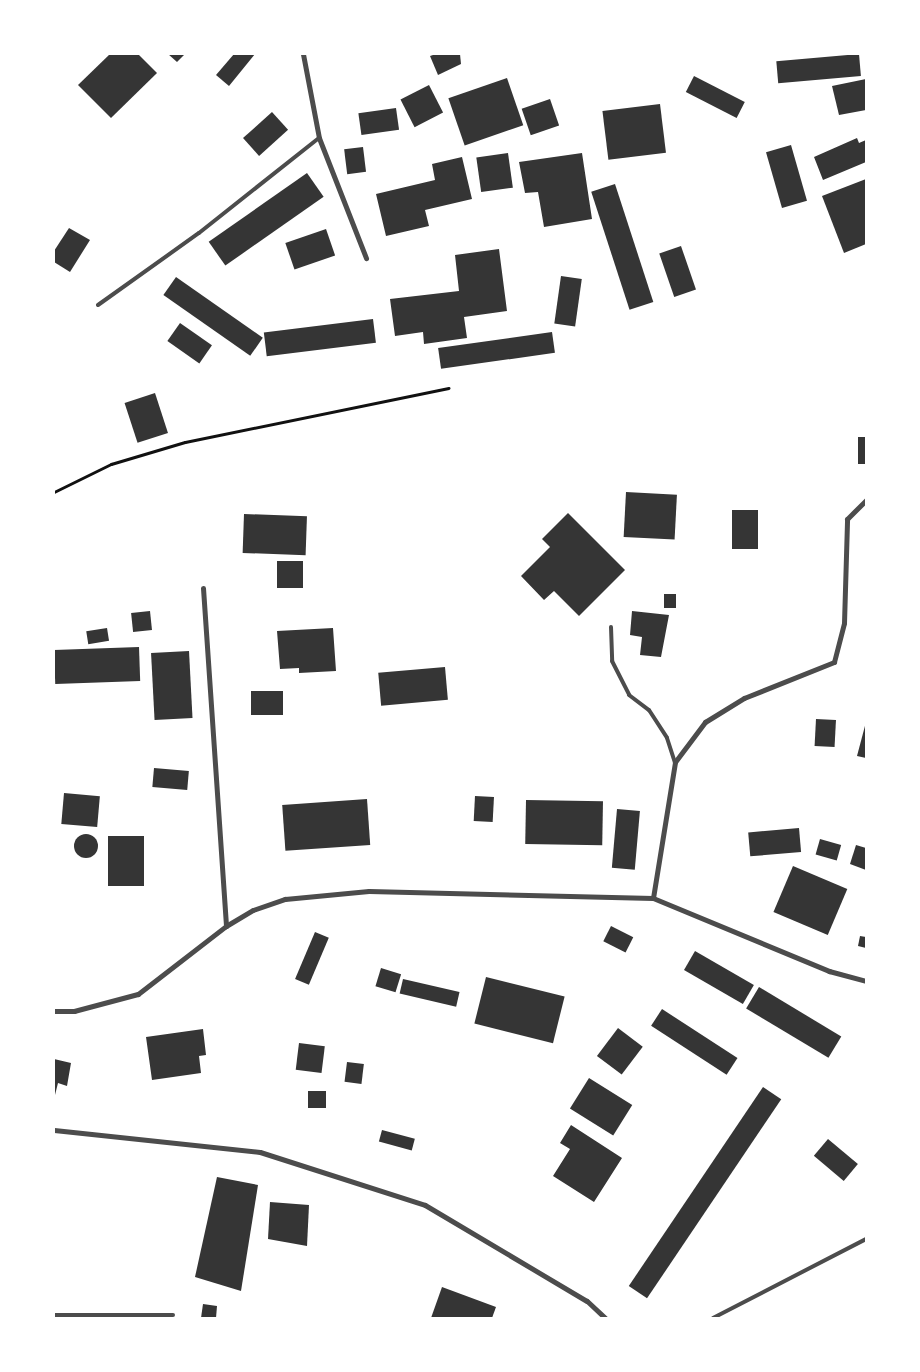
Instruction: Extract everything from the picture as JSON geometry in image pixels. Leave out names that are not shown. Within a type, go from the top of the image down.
[{"type":"street","points":[[303,54],[319,138],[366,258]]},
{"type":"street","points":[[653,898],[675,762],[705,722],[744,698],[834,662],[844,623],[847,519],[866,500]]},
{"type":"street","points":[[203,588],[226,926]]},
{"type":"street","points":[[54,1011],[74,1011],[138,994],[226,926],[253,910],[285,899],[369,891],[653,898],[829,971],[866,981]]},
{"type":"street","points":[[54,1130],[260,1152],[425,1205],[587,1301],[605,1318]]},
{"type":"lane","points":[[98,306],[199,234],[319,138]]},
{"type":"lane","points":[[611,626],[612,661],[629,695],[649,710],[667,738],[675,762]]},
{"type":"lane","points":[[712,1318],[866,1239]]},
{"type":"lane","points":[[54,1315],[173,1315]]},
{"type":"path","points":[[54,492],[111,464],[185,442],[449,388]]},
{"type":"building","points":[[110,54],[138,54],[157,73],[111,118],[78,85]]},
{"type":"building","points":[[168,54],[185,54],[177,62]]},
{"type":"building","points":[[234,54],[255,54],[229,86],[216,75]]},
{"type":"building","points":[[436,54],[460,54],[461,64],[438,75],[430,56]]},
{"type":"building","points":[[859,54],[861,76],[778,83],[776,61]]},
{"type":"building","points":[[694,76],[745,102],[737,118],[686,92]]},
{"type":"building","points":[[507,78],[523,125],[465,145],[448,98]]},
{"type":"building","points":[[866,79],[866,110],[839,115],[832,86]]},
{"type":"building","points":[[429,85],[443,113],[415,127],[400,100]]},
{"type":"building","points":[[550,99],[559,125],[531,135],[522,109]]},
{"type":"building","points":[[660,104],[666,153],[608,160],[602,111]]},
{"type":"building","points":[[396,108],[399,130],[361,135],[358,113]]},
{"type":"building","points":[[272,112],[288,130],[259,156],[243,138]]},
{"type":"building","points":[[857,138],[859,143],[866,140],[866,162],[823,180],[814,157]]},
{"type":"building","points":[[791,145],[807,201],[782,208],[766,152]]},
{"type":"building","points":[[363,147],[366,172],[347,174],[344,149]]},
{"type":"building","points":[[508,153],[513,188],[481,192],[476,157]]},
{"type":"building","points":[[582,153],[592,219],[544,227],[538,192],[525,193],[519,162]]},
{"type":"building","points":[[462,157],[472,199],[425,210],[429,226],[386,236],[376,194],[435,180],[432,164]]},
{"type":"building","points":[[307,173],[324,197],[225,266],[209,242]]},
{"type":"building","points":[[866,179],[866,244],[844,253],[822,196]]},
{"type":"building","points":[[615,184],[653,302],[630,310],[591,192]]},
{"type":"building","points":[[69,228],[90,240],[70,272],[54,262],[54,251]]},
{"type":"building","points":[[326,229],[335,255],[294,269],[285,243]]},
{"type":"building","points":[[681,246],[696,289],[674,297],[659,253]]},
{"type":"building","points":[[499,249],[507,311],[464,317],[467,338],[424,344],[423,332],[395,336],[390,299],[459,291],[455,255]]},
{"type":"building","points":[[561,276],[582,279],[575,326],[554,324]]},
{"type":"building","points":[[176,277],[263,338],[250,356],[163,295]]},
{"type":"building","points":[[373,319],[376,343],[267,356],[264,332]]},
{"type":"building","points":[[180,323],[212,345],[199,363],[167,341]]},
{"type":"building","points":[[552,332],[555,353],[441,369],[438,348]]},
{"type":"building","points":[[155,393],[168,433],[138,443],[125,403]]},
{"type":"building","points":[[858,437],[866,437],[866,464],[858,464]]},
{"type":"building","points":[[626,492],[677,495],[675,540],[624,537]]},
{"type":"building","points":[[732,510],[758,510],[758,549],[732,549]]},
{"type":"building","points":[[568,513],[625,570],[579,616],[554,591],[544,600],[521,576],[550,547],[542,539]]},
{"type":"building","points":[[244,514],[307,516],[306,555],[243,553]]},
{"type":"building","points":[[277,561],[303,561],[303,588],[277,588]]},
{"type":"building","points":[[664,594],[676,594],[676,608],[664,608]]},
{"type":"building","points":[[150,611],[152,630],[133,632],[131,613]]},
{"type":"building","points":[[632,611],[669,615],[661,657],[640,655],[642,637],[630,635]]},
{"type":"building","points":[[107,628],[109,641],[88,644],[86,631]]},
{"type":"building","points":[[333,628],[336,671],[299,673],[299,668],[280,669],[277,631]]},
{"type":"building","points":[[139,647],[140,681],[55,684],[54,650]]},
{"type":"building","points":[[189,651],[193,718],[155,720],[151,653]]},
{"type":"building","points":[[445,667],[448,700],[381,706],[378,673]]},
{"type":"building","points":[[251,691],[283,691],[283,715],[251,715]]},
{"type":"building","points":[[816,719],[836,720],[835,747],[815,746]]},
{"type":"building","points":[[866,722],[866,758],[857,756]]},
{"type":"building","points":[[154,768],[189,771],[187,790],[152,787]]},
{"type":"building","points":[[64,793],[100,796],[97,827],[61,824]]},
{"type":"building","points":[[475,796],[494,797],[493,822],[474,821]]},
{"type":"building","points":[[367,799],[370,845],[285,851],[282,805]]},
{"type":"building","points":[[526,800],[603,801],[602,845],[525,844]]},
{"type":"building","points":[[617,809],[640,811],[635,870],[612,868]]},
{"type":"building","points":[[799,828],[801,852],[750,856],[748,832]]},
{"type":"building","points":[[86,834],[95,837],[98,846],[95,855],[86,858],[77,855],[74,846],[77,837]]},
{"type":"building","points":[[108,836],[144,836],[144,886],[108,886]]},
{"type":"building","points":[[820,839],[841,845],[837,860],[816,854]]},
{"type":"building","points":[[856,845],[866,848],[866,870],[850,864]]},
{"type":"building","points":[[793,866],[847,889],[828,935],[773,912]]},
{"type":"building","points":[[611,926],[633,937],[626,952],[603,941]]},
{"type":"building","points":[[315,932],[329,938],[309,985],[295,979]]},
{"type":"building","points":[[860,936],[866,937],[866,948],[858,946]]},
{"type":"building","points":[[695,951],[754,985],[743,1004],[684,970]]},
{"type":"building","points":[[381,968],[401,974],[396,992],[375,986]]},
{"type":"building","points":[[486,977],[565,997],[553,1043],[474,1024]]},
{"type":"building","points":[[403,979],[460,992],[456,1007],[400,994]]},
{"type":"building","points":[[759,987],[841,1036],[828,1058],[746,1008]]},
{"type":"building","points":[[662,1009],[737,1058],[727,1075],[651,1026]]},
{"type":"building","points":[[618,1028],[643,1047],[622,1075],[597,1056]]},
{"type":"building","points":[[203,1029],[206,1055],[199,1056],[201,1073],[152,1080],[146,1037]]},
{"type":"building","points":[[299,1043],[325,1046],[322,1073],[296,1070]]},
{"type":"building","points":[[54,1059],[71,1063],[67,1086],[58,1083],[54,1099]]},
{"type":"building","points":[[347,1062],[364,1064],[361,1084],[345,1082]]},
{"type":"building","points":[[589,1078],[632,1105],[613,1136],[570,1109]]},
{"type":"building","points":[[763,1087],[781,1099],[647,1298],[629,1286]]},
{"type":"building","points":[[308,1091],[326,1091],[326,1108],[308,1108]]},
{"type":"building","points":[[571,1125],[622,1158],[594,1202],[553,1176],[570,1149],[560,1143]]},
{"type":"building","points":[[382,1130],[415,1139],[412,1150],[379,1142]]},
{"type":"building","points":[[828,1139],[858,1164],[844,1181],[814,1156]]},
{"type":"building","points":[[217,1177],[258,1185],[241,1291],[195,1277]]},
{"type":"building","points":[[270,1202],[309,1205],[307,1246],[268,1239]]},
{"type":"building","points":[[442,1287],[496,1307],[492,1318],[431,1318]]},
{"type":"building","points":[[203,1304],[217,1306],[216,1318],[201,1318]]}]
